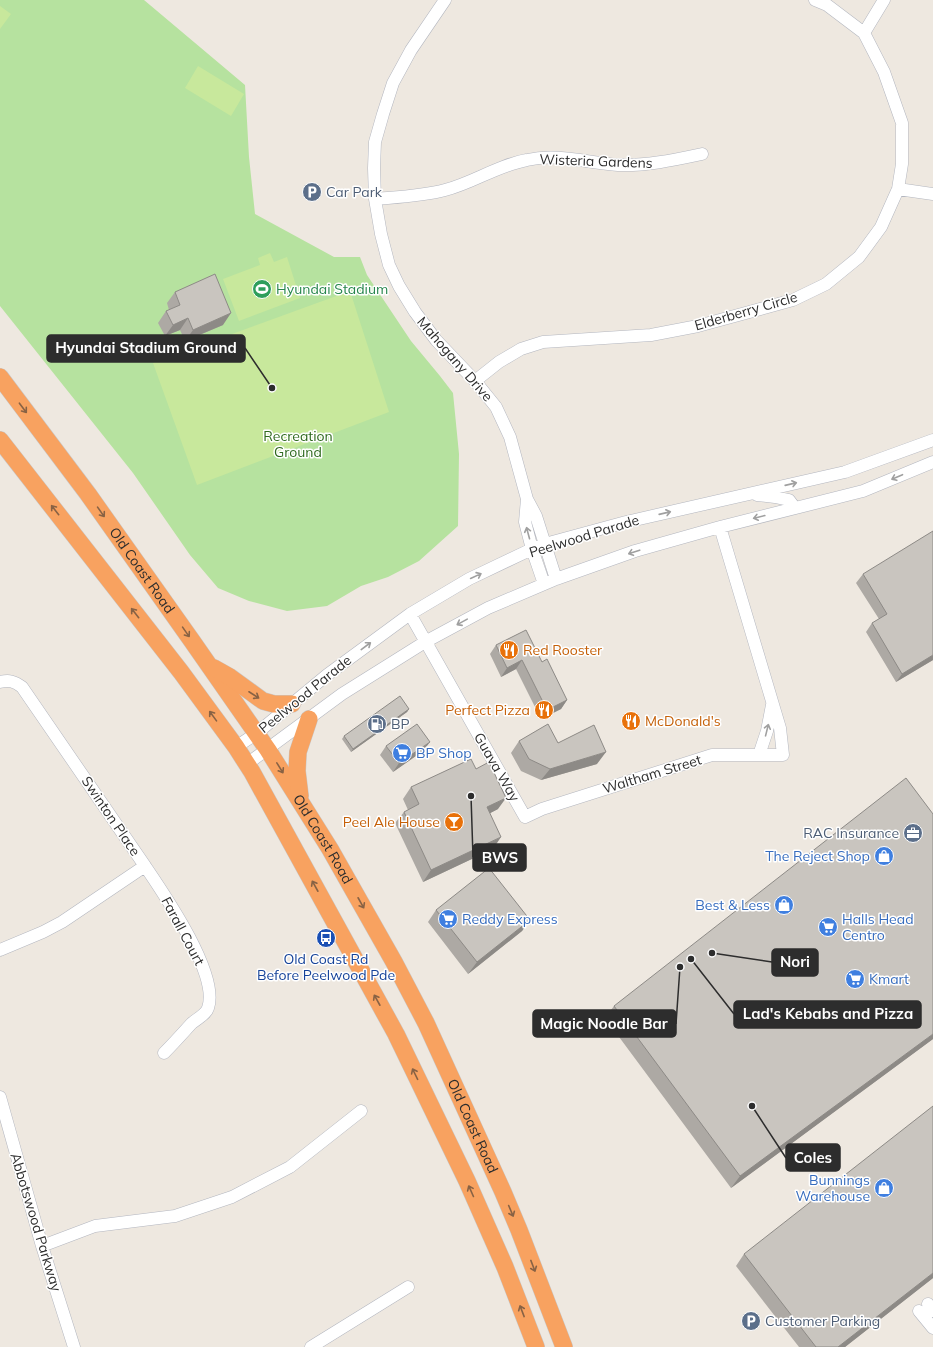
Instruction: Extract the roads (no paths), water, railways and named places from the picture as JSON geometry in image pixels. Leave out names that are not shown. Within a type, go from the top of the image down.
[{"type":"highway","name":"Old Coast Road","points":[[0,377],[88,494],[210,666],[268,750],[330,849],[426,1022],[506,1198],[564,1347]]},
{"type":"highway","name":"Old Coast Road","points":[[0,440],[181,672],[247,764],[396,1034],[470,1188],[505,1267],[536,1347]]},
{"type":"highway","points":[[210,666],[230,677],[263,701],[274,704],[292,704]]},
{"type":"highway","points":[[301,802],[297,771],[298,752],[309,719]]},
{"type":"street","name":"Mahogany Drive","points":[[445,0],[411,50],[393,83],[375,142],[375,199],[390,265],[399,286],[415,312],[436,340],[475,381],[496,407],[510,437],[527,499],[536,516],[556,579]]},
{"type":"street","name":"Elderberry Circle","points":[[475,381],[499,362],[522,349],[543,342],[651,335],[698,326],[793,300],[826,284],[860,257],[881,227],[898,189],[902,164],[902,123],[884,72],[864,33],[827,5],[815,0]]},
{"type":"street","points":[[864,33],[884,0]]},
{"type":"street","name":"Wisteria Gardens","points":[[375,199],[444,191],[465,184],[508,165],[527,160],[551,157],[638,165],[658,164],[702,154]]},
{"type":"street","points":[[898,189],[933,194]]},
{"type":"street","name":"Peelwood Parade","points":[[236,748],[327,675],[410,614],[469,579],[532,549],[545,544],[626,522],[747,493],[845,472],[933,440]]},
{"type":"street","name":"Peelwood Parade","points":[[247,764],[342,694],[425,642],[488,608],[556,579],[635,551],[720,527],[863,491],[933,462]]},
{"type":"street","points":[[747,493],[789,500],[795,508]]},
{"type":"street","name":"Mahogany Drive","points":[[527,499],[525,522],[532,549],[544,584]]},
{"type":"street","points":[[720,527],[772,704],[767,731],[760,755]]},
{"type":"street","name":"Guava Way","points":[[410,614],[525,817]]},
{"type":"street","name":"Swinton Place","points":[[0,682],[15,682],[22,687],[145,866],[62,922],[43,932],[0,950]]},
{"type":"street","name":"Waltham Street","points":[[525,817],[542,808],[712,755],[783,755],[780,728],[772,704]]},
{"type":"street","name":"Farall Court","points":[[145,866],[175,912],[195,948],[208,984],[211,998],[208,1010],[192,1023],[164,1053]]},
{"type":"street","name":"Abbotswood Parkway","points":[[0,1096],[2,1117],[74,1347]]},
{"type":"street","points":[[42,1246],[95,1226],[175,1216],[232,1197],[290,1168],[361,1111]]},
{"type":"street","points":[[310,1347],[408,1287]]},
{"type":"street","points":[[926,1309],[933,1328]]},
{"type":"place","name":"Car Park","points":[[312,192]]},
{"type":"place","name":"Hyundai Stadium","points":[[262,289]]},
{"type":"place","name":"Hyundai Stadium Ground","points":[[272,388]]},
{"type":"place","name":"Red Rooster","points":[[509,650]]},
{"type":"place","name":"Perfect Pizza","points":[[544,710]]},
{"type":"place","name":"McDonald's","points":[[631,721]]},
{"type":"place","name":"BP","points":[[377,724]]},
{"type":"place","name":"BP Shop","points":[[402,753]]},
{"type":"place","name":"BWS","points":[[471,796]]},
{"type":"place","name":"Peel Ale House","points":[[454,822]]},
{"type":"place","name":"RAC Insurance","points":[[913,833]]},
{"type":"place","name":"The Reject Shop","points":[[884,856]]},
{"type":"place","name":"Best & Less","points":[[784,905]]},
{"type":"place","name":"Reddy Express","points":[[448,919]]},
{"type":"place","name":"Halls Head Centro","points":[[828,927]]},
{"type":"place","name":"Old Coast Rd Before Peelwood Pde","points":[[326,938]]},
{"type":"place","name":"Nori","points":[[712,953]]},
{"type":"place","name":"Lad's Kebabs and Pizza","points":[[691,959]]},
{"type":"place","name":"Magic Noodle Bar","points":[[680,967]]},
{"type":"place","name":"Kmart","points":[[855,979]]},
{"type":"place","name":"Coles","points":[[752,1106]]},
{"type":"place","name":"Bunnings Warehouse","points":[[884,1188]]},
{"type":"place","name":"Customer Parking","points":[[751,1321]]},
{"type":"park label","name":"Recreation Ground","points":[[298,444]]}]
